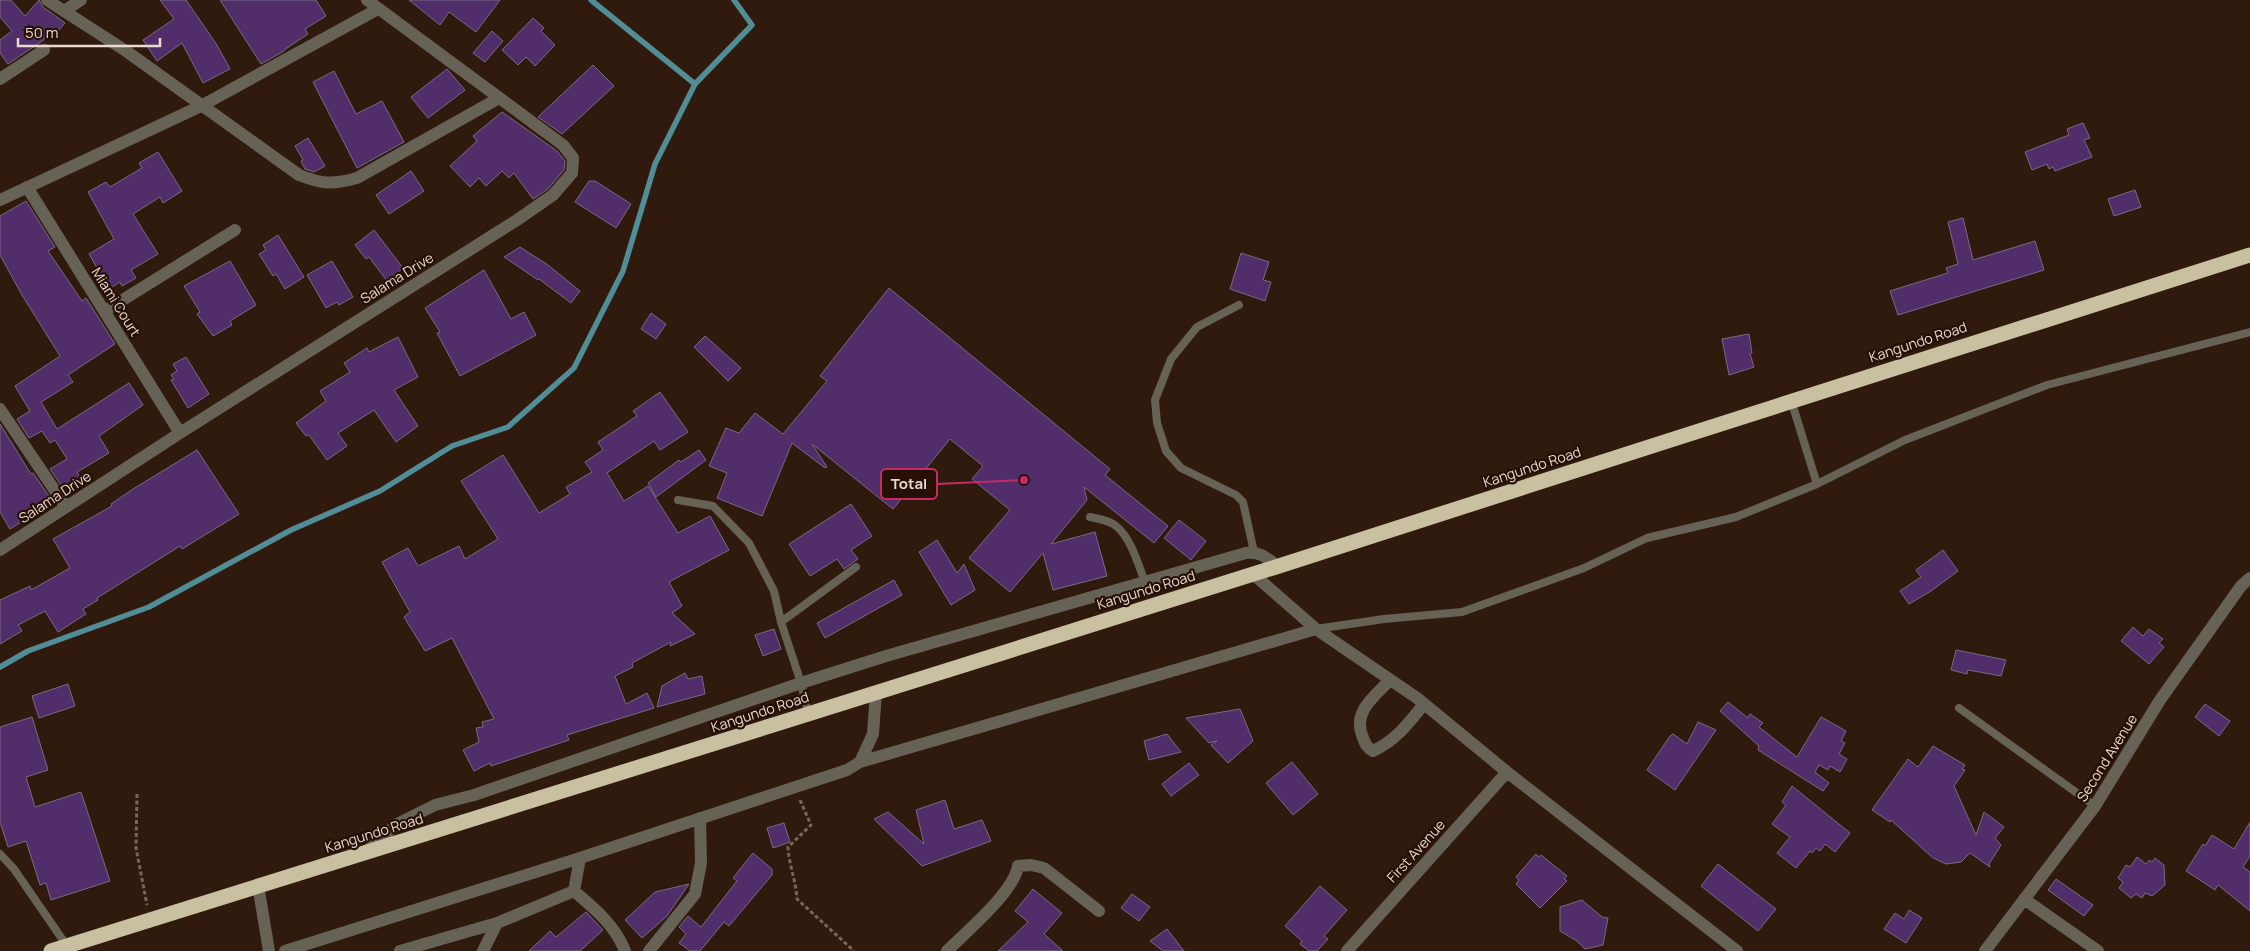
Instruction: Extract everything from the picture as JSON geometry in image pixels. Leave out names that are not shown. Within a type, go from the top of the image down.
[{"type":"highway","name":"Kangundo Road","points":[[51,951],[1253,574],[1791,400],[2250,255]]},
{"type":"street","points":[[47,0],[126,50],[299,175],[317,182],[336,184],[357,178],[499,98]]},
{"type":"street","points":[[64,11],[81,0]]},
{"type":"street","name":"Salama Drive","points":[[0,550],[180,433],[517,220],[553,195],[572,173],[572,158],[563,145],[367,0]]},
{"type":"street","points":[[0,200],[201,106],[378,9]]},
{"type":"street","points":[[0,79],[44,50]]},
{"type":"street","name":"Miami Court","points":[[27,187],[180,433]]},
{"type":"street","points":[[104,311],[236,230]]},
{"type":"street","points":[[0,409],[66,507]]},
{"type":"street","points":[[365,853],[397,824],[435,805],[474,795],[801,683],[999,623],[1254,552],[1263,555],[1277,566]]},
{"type":"street","points":[[1253,574],[1316,629],[1424,704],[1507,772],[1737,951]]},
{"type":"street","name":"Second Avenue","points":[[1985,951],[2095,806],[2160,700],[2241,586],[2250,578]]},
{"type":"street","points":[[285,951],[794,788],[847,770],[860,762],[1316,629]]},
{"type":"street","points":[[1390,680],[1370,700],[1360,715],[1359,724],[1367,747],[1373,751],[1386,745],[1404,730],[1424,704]]},
{"type":"street","points":[[860,762],[873,734],[876,692]]},
{"type":"street","name":"First Avenue","points":[[1347,951],[1507,772]]},
{"type":"street","points":[[649,951],[695,894],[701,863],[700,818]]},
{"type":"street","points":[[574,891],[580,858]]},
{"type":"street","points":[[947,951],[1007,890],[1017,875],[1018,866],[1031,865],[1044,868],[1099,911]]},
{"type":"street","points":[[258,885],[269,951]]},
{"type":"street","points":[[400,951],[497,923],[574,891]]},
{"type":"street","points":[[574,891],[608,921],[620,938],[624,951]]},
{"type":"street","points":[[2024,899],[2098,951]]},
{"type":"street","points":[[483,951],[497,923]]},
{"type":"lane","points":[[1238,305],[1197,327],[1171,359],[1155,400],[1156,423],[1166,451],[1181,468],[1236,495],[1243,502],[1254,552]]},
{"type":"lane","points":[[1316,629],[1384,619],[1462,612],[1584,568],[1647,538],[1736,517],[1817,484],[1905,440],[2047,385],[2250,332]]},
{"type":"lane","points":[[1791,400],[1817,484]]},
{"type":"lane","points":[[678,500],[713,506],[750,543],[774,591],[780,622],[801,683],[808,713]]},
{"type":"lane","points":[[1090,517],[1105,520],[1117,527],[1132,548],[1146,582]]},
{"type":"lane","points":[[780,622],[856,567]]},
{"type":"lane","points":[[1958,708],[2095,806]]},
{"type":"lane","points":[[0,854],[14,869],[67,946]]},
{"type":"path","points":[[794,788],[811,825],[788,847],[789,864],[796,882],[797,899],[854,951]]},
{"type":"path","points":[[137,794],[136,848],[150,920]]},
{"type":"building","points":[[0,0],[11,0],[25,16],[39,0],[43,7],[65,23],[51,39],[48,37],[8,64],[0,53],[0,40],[12,31],[0,17]]},
{"type":"building","points":[[160,0],[186,0],[217,45],[230,69],[203,83],[182,43],[157,61],[143,40],[174,19]]},
{"type":"building","points":[[220,0],[316,0],[326,16],[305,29],[308,34],[261,64]]},
{"type":"building","points":[[409,0],[500,0],[476,32],[449,12],[440,25]]},
{"type":"building","points":[[533,18],[544,28],[541,31],[555,45],[535,66],[526,57],[518,65],[502,50]]},
{"type":"building","points":[[492,31],[503,41],[485,62],[473,53]]},
{"type":"building","points":[[593,65],[614,86],[562,134],[538,117]]},
{"type":"building","points":[[447,69],[465,90],[428,118],[411,97]]},
{"type":"building","points":[[334,71],[356,114],[382,101],[404,142],[357,168],[313,82]]},
{"type":"building","points":[[502,112],[557,151],[565,161],[564,170],[548,189],[533,199],[514,173],[509,178],[502,171],[486,186],[479,178],[470,187],[450,166],[477,141],[473,136]]},
{"type":"building","points":[[2083,123],[2090,138],[2084,140],[2092,157],[2055,171],[2053,167],[2049,169],[2047,164],[2032,170],[2025,152],[2069,135],[2067,129]]},
{"type":"building","points":[[308,138],[325,166],[314,172],[305,169],[301,161],[303,160],[295,146]]},
{"type":"building","points":[[158,152],[182,191],[163,203],[160,197],[133,214],[158,254],[131,270],[136,278],[122,286],[120,282],[109,289],[89,254],[114,239],[88,192],[106,182],[110,187],[142,168],[139,163]]},
{"type":"building","points":[[411,171],[424,191],[389,214],[376,195]]},
{"type":"building","points":[[589,181],[595,181],[631,204],[616,228],[575,202]]},
{"type":"building","points":[[2135,190],[2141,207],[2114,216],[2108,199]]},
{"type":"building","points":[[26,201],[55,247],[48,251],[82,301],[86,298],[115,344],[68,375],[73,382],[41,402],[57,429],[129,383],[143,405],[99,436],[109,453],[77,472],[80,477],[63,488],[50,469],[67,459],[55,440],[50,443],[42,431],[29,438],[17,419],[30,411],[15,386],[60,356],[22,295],[0,255],[0,216]]},
{"type":"building","points":[[1963,218],[1973,260],[2035,241],[2044,270],[1898,315],[1890,291],[1948,273],[1946,268],[1958,264],[1948,222]]},
{"type":"building","points":[[374,230],[403,268],[387,281],[369,257],[366,259],[355,245]]},
{"type":"building","points":[[278,235],[304,277],[285,289],[276,274],[273,276],[259,254],[266,250],[263,245]]},
{"type":"building","points":[[520,247],[548,265],[580,291],[571,303],[539,279],[504,257]]},
{"type":"building","points":[[1241,253],[1269,262],[1263,280],[1271,282],[1265,301],[1230,289]]},
{"type":"building","points":[[230,261],[256,305],[230,321],[232,325],[213,336],[197,314],[200,312],[184,286]]},
{"type":"building","points":[[332,261],[353,297],[339,305],[337,302],[326,308],[307,275]]},
{"type":"building","points":[[484,270],[511,319],[524,312],[536,335],[460,376],[437,333],[440,332],[425,308]]},
{"type":"building","points":[[889,288],[1110,469],[1105,475],[1168,526],[1154,543],[1084,487],[1087,500],[1051,544],[1095,532],[1107,576],[1053,590],[1043,553],[1010,592],[969,558],[1010,510],[972,479],[983,466],[950,439],[893,509],[812,444],[827,467],[825,468],[792,443],[762,516],[717,498],[727,473],[709,466],[726,428],[739,433],[755,413],[783,434],[827,381],[820,376]]},
{"type":"building","points":[[651,313],[666,324],[656,339],[641,329]]},
{"type":"building","points":[[1749,334],[1752,353],[1750,354],[1754,367],[1729,375],[1722,339]]},
{"type":"building","points":[[705,336],[741,368],[728,381],[694,347]]},
{"type":"building","points":[[398,337],[418,377],[394,390],[418,426],[396,442],[374,410],[338,433],[347,446],[327,460],[309,435],[306,436],[296,423],[326,401],[320,391],[350,372],[344,363],[367,348],[369,352]]},
{"type":"building","points":[[186,357],[209,394],[188,408],[171,380],[174,379],[171,375],[177,371],[173,364]]},
{"type":"building","points":[[660,392],[688,432],[660,450],[654,441],[607,473],[624,501],[648,486],[678,533],[710,516],[729,550],[669,582],[682,606],[672,613],[695,634],[670,646],[671,642],[632,663],[633,667],[615,676],[626,704],[647,693],[654,708],[567,735],[569,740],[491,766],[490,763],[474,771],[463,750],[479,742],[476,728],[483,727],[482,722],[494,719],[452,638],[425,651],[404,617],[410,612],[382,562],[408,548],[418,566],[459,546],[465,559],[498,539],[461,481],[503,455],[539,513],[570,494],[566,487],[592,472],[585,462],[603,450],[598,442],[637,416],[633,411]]},
{"type":"building","points":[[0,424],[31,474],[33,473],[53,502],[10,529],[0,512]]},
{"type":"building","points":[[197,450],[239,514],[182,549],[180,546],[97,598],[98,600],[83,609],[86,614],[58,632],[45,611],[18,625],[22,631],[0,644],[0,600],[30,586],[31,590],[70,568],[53,539],[112,506],[111,504],[133,489]]},
{"type":"building","points":[[699,450],[706,460],[656,497],[648,483],[679,460],[681,462]]},
{"type":"building","points":[[851,504],[872,536],[851,550],[858,559],[844,569],[837,559],[810,576],[789,544]]},
{"type":"building","points":[[1179,520],[1206,541],[1191,560],[1164,538]]},
{"type":"building","points":[[937,540],[957,573],[964,564],[975,590],[951,605],[919,552]]},
{"type":"building","points":[[1943,550],[1958,571],[1931,591],[1909,604],[1900,591],[1921,577],[1916,570]]},
{"type":"building","points":[[894,580],[902,595],[825,638],[817,623]]},
{"type":"building","points":[[2133,627],[2143,636],[2149,629],[2163,639],[2159,643],[2164,647],[2149,664],[2121,641]]},
{"type":"building","points":[[774,629],[781,649],[763,656],[755,635]]},
{"type":"building","points":[[1956,650],[2006,660],[2001,676],[1968,670],[1967,674],[1951,670]]},
{"type":"building","points":[[685,673],[688,679],[702,676],[705,694],[657,707],[662,686]]},
{"type":"building","points":[[68,684],[75,706],[39,718],[32,696]]},
{"type":"building","points":[[1728,702],[1748,718],[1750,714],[1763,723],[1759,727],[1797,757],[1821,717],[1846,731],[1841,741],[1845,743],[1839,754],[1847,759],[1840,772],[1830,766],[1828,770],[1819,765],[1815,772],[1829,783],[1823,791],[1758,750],[1759,746],[1720,711]]},
{"type":"building","points":[[2205,704],[2230,721],[2219,736],[2195,717]]},
{"type":"building","points":[[1240,709],[1253,741],[1228,763],[1211,745],[1217,741],[1209,743],[1186,718]]},
{"type":"building","points":[[32,717],[48,770],[26,777],[35,807],[81,792],[110,881],[51,900],[46,883],[40,885],[26,841],[8,847],[0,822],[0,727]]},
{"type":"building","points":[[1698,722],[1716,730],[1675,790],[1647,770],[1670,736],[1673,734],[1687,744]]},
{"type":"building","points":[[1167,734],[1181,752],[1149,760],[1144,741]]},
{"type":"building","points":[[1933,746],[1965,765],[1962,769],[1965,770],[1954,786],[1976,835],[1984,812],[2004,827],[1995,838],[2001,845],[1989,864],[1990,867],[1970,853],[1961,862],[1946,864],[1933,858],[1891,820],[1890,822],[1872,810],[1908,759],[1918,767]]},
{"type":"building","points":[[1292,762],[1318,794],[1293,815],[1266,783]]},
{"type":"building","points":[[1189,763],[1199,775],[1171,796],[1162,784]]},
{"type":"building","points":[[1792,786],[1850,833],[1835,852],[1825,844],[1820,851],[1816,848],[1812,853],[1810,851],[1796,868],[1777,853],[1790,837],[1772,824],[1786,805],[1782,802]]},
{"type":"building","points":[[945,800],[954,829],[982,820],[991,841],[922,866],[874,819],[888,812],[924,844],[916,810]]},
{"type":"building","points":[[2250,822],[2250,856],[2243,867],[2250,872],[2250,911],[2218,885],[2215,890],[2186,871],[2203,844],[2205,846],[2212,835],[2234,849]]},
{"type":"building","points":[[784,823],[790,842],[773,848],[767,828]]},
{"type":"building","points":[[753,853],[772,869],[772,875],[729,926],[724,922],[700,951],[690,951],[679,943],[686,934],[679,927],[688,916],[701,927],[737,881],[733,878]]},
{"type":"building","points":[[1536,854],[1539,857],[1541,855],[1567,876],[1564,879],[1567,881],[1540,908],[1516,884],[1519,880],[1516,877]]},
{"type":"building","points":[[2137,857],[2146,864],[2149,860],[2152,862],[2155,858],[2164,865],[2165,885],[2152,896],[2145,893],[2142,898],[2136,894],[2131,898],[2119,888],[2123,882],[2118,878],[2126,865],[2130,867]]},
{"type":"building","points":[[1718,864],[1776,909],[1758,931],[1701,886]]},
{"type":"building","points":[[2056,879],[2093,905],[2084,916],[2048,890]]},
{"type":"building","points":[[689,884],[667,916],[642,938],[625,920],[655,892]]},
{"type":"building","points":[[1320,886],[1347,910],[1324,936],[1328,939],[1317,951],[1309,951],[1300,944],[1302,941],[1285,926]]},
{"type":"building","points":[[1033,889],[1062,913],[1044,934],[1063,951],[998,951],[1028,922],[1015,911]]},
{"type":"building","points":[[1132,894],[1150,907],[1139,921],[1121,908]]},
{"type":"building","points":[[1582,900],[1602,917],[1608,918],[1603,945],[1585,949],[1577,941],[1560,931],[1560,907]]},
{"type":"building","points":[[1909,910],[1922,918],[1906,943],[1884,929],[1895,913],[1904,919]]},
{"type":"building","points":[[586,912],[603,930],[580,951],[529,951],[550,931],[556,937]]},
{"type":"building","points":[[1167,929],[1184,951],[1163,951],[1150,941]]},
{"type":"waterway","points":[[591,0],[695,84]]},
{"type":"waterway","points":[[0,667],[28,651],[149,607],[291,530],[380,491],[452,446],[508,427],[574,368],[623,271],[655,164],[695,84],[752,25],[734,0]]},
{"type":"place","name":"Total","points":[[1024,480]]}]
